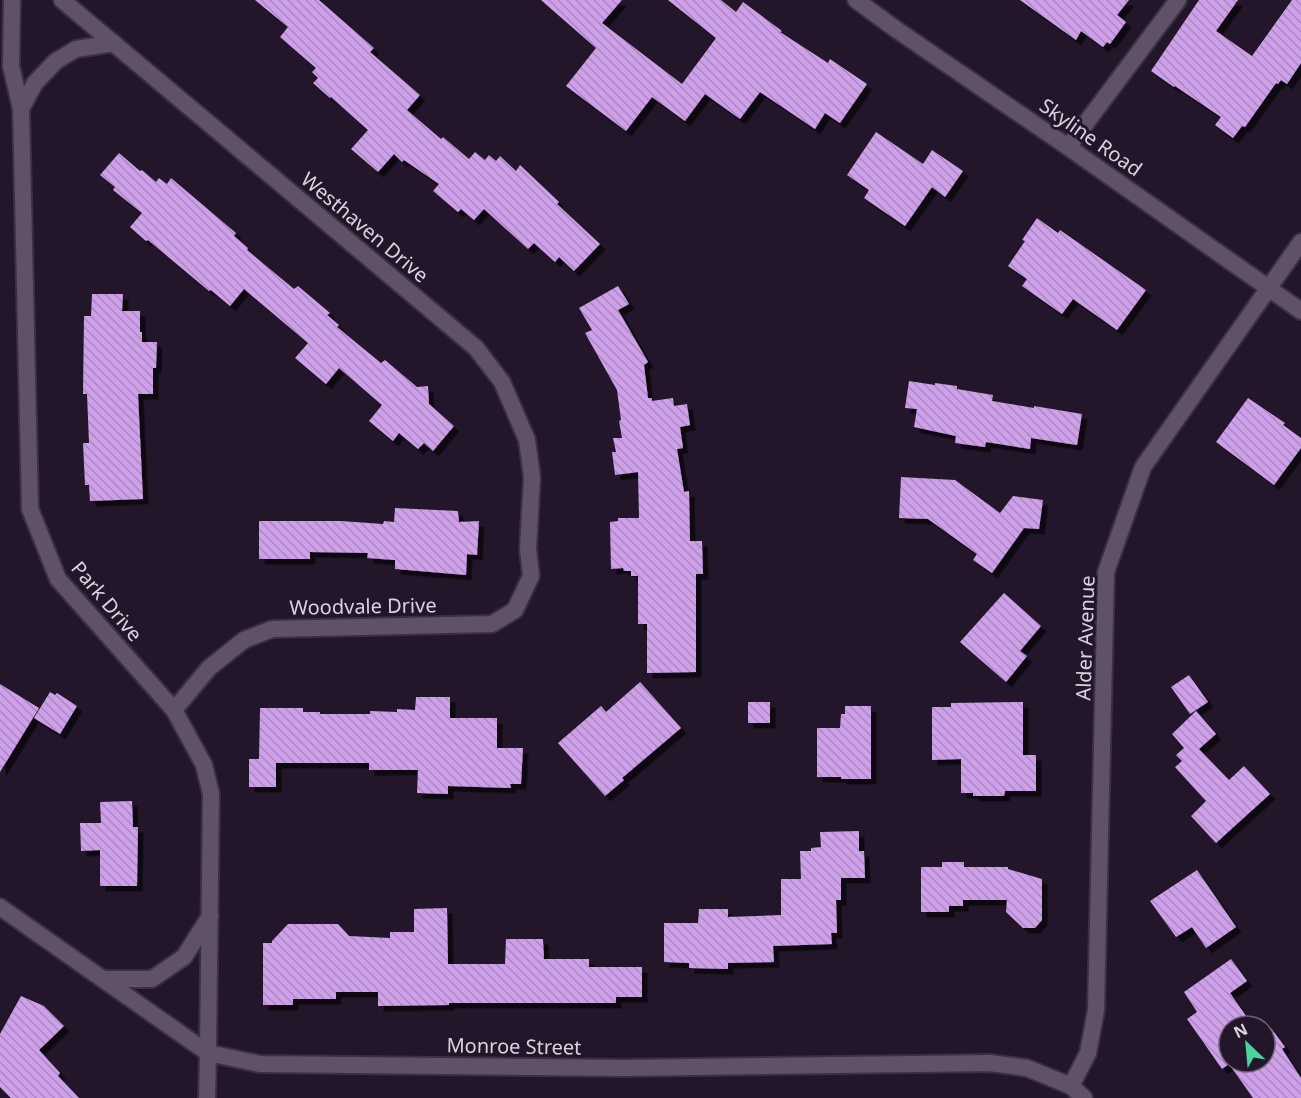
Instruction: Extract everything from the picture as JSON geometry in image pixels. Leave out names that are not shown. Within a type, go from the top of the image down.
[{"type":"street","name":"Park Drive","points":[[12,0],[11,66],[21,109],[30,509],[58,579],[174,710],[204,765],[212,794],[207,1098]]},
{"type":"street","name":"Westhaven Drive","points":[[62,0],[476,348],[502,382],[527,440],[532,477],[528,549]]},
{"type":"street","name":"Skyline Road","points":[[856,0],[1301,311]]},
{"type":"street","points":[[1068,147],[1178,0]]},
{"type":"street","name":"Park Drive","points":[[21,109],[35,83],[56,61],[76,49],[114,44]]},
{"type":"street","name":"Alder Avenue","points":[[1071,1086],[1088,1053],[1096,1010],[1106,572],[1143,467],[1301,243]]},
{"type":"street","name":"Woodvale Drive","points":[[174,710],[208,668],[244,640],[272,629],[492,624],[515,610],[531,576],[528,549]]},
{"type":"street","name":"Monroe Street","points":[[0,907],[208,1053],[260,1064],[624,1068],[990,1063],[1027,1068],[1071,1086]]},
{"type":"street","points":[[103,979],[152,978],[184,957],[210,916]]},
{"type":"street","points":[[1071,1086],[1084,1098]]},
{"type":"building","points":[[255,0],[319,0],[374,48],[370,52],[420,95],[407,110],[469,159],[475,152],[485,160],[489,155],[496,161],[500,156],[516,171],[520,165],[600,244],[574,271],[559,257],[555,262],[534,243],[528,249],[484,209],[474,220],[461,209],[458,212],[433,191],[439,184],[404,160],[402,162],[394,154],[378,172],[351,149],[368,130],[313,83],[318,78],[312,72],[316,68],[280,37],[288,27]]},
{"type":"building","points":[[541,0],[622,0],[602,23],[682,84],[716,38],[668,0],[721,0],[736,12],[743,2],[782,31],[780,32],[828,63],[830,59],[867,84],[840,123],[825,113],[815,129],[760,92],[740,119],[705,94],[685,121],[652,97],[626,131],[566,86],[596,48]]},
{"type":"building","points":[[1020,0],[1129,0],[1117,15],[1126,22],[1110,44],[1107,42],[1103,47],[1081,31],[1076,40]]},
{"type":"building","points":[[1199,0],[1238,0],[1216,31],[1252,56],[1292,0],[1301,0],[1301,63],[1287,84],[1281,80],[1278,84],[1276,83],[1245,127],[1242,126],[1233,138],[1215,125],[1221,117],[1151,71]]},
{"type":"building","points":[[876,132],[923,164],[932,150],[963,171],[945,197],[932,187],[905,226],[864,198],[869,190],[847,175]]},
{"type":"building","points":[[119,153],[156,182],[159,178],[167,184],[171,178],[236,233],[234,236],[248,248],[247,250],[294,289],[298,286],[330,313],[327,315],[339,325],[337,327],[381,363],[385,360],[417,387],[428,386],[429,404],[454,426],[433,451],[424,443],[418,449],[399,433],[393,441],[369,421],[382,405],[339,368],[326,384],[295,358],[308,343],[244,289],[230,306],[130,227],[142,213],[113,190],[115,187],[100,175]]},
{"type":"building","points":[[1037,218],[1058,233],[1060,230],[1146,290],[1117,330],[1073,299],[1062,314],[1022,286],[1027,279],[1008,266]]},
{"type":"building","points":[[618,286],[629,304],[618,310],[648,362],[644,365],[648,398],[652,398],[652,401],[673,398],[674,406],[687,404],[690,425],[680,427],[683,448],[677,449],[684,492],[689,491],[690,541],[702,541],[703,574],[696,574],[696,672],[647,673],[647,624],[638,624],[638,576],[631,576],[631,571],[624,571],[623,568],[611,569],[610,522],[618,521],[618,518],[639,518],[638,472],[615,475],[612,452],[616,452],[613,438],[622,438],[617,390],[585,333],[592,330],[579,308]]},
{"type":"building","points":[[92,294],[123,294],[122,311],[140,311],[142,342],[157,342],[156,368],[153,368],[153,394],[138,394],[143,499],[90,501],[89,485],[85,485],[83,443],[89,443],[87,394],[83,394],[84,316],[91,316]]},
{"type":"building","points":[[909,381],[957,386],[957,389],[993,395],[992,401],[1082,414],[1077,445],[1031,438],[1030,449],[986,442],[985,447],[955,443],[956,436],[914,427],[917,409],[905,408]]},
{"type":"building","points":[[1248,398],[1285,423],[1283,425],[1301,438],[1301,448],[1274,485],[1216,442]]},
{"type":"building","points":[[901,477],[955,480],[1000,513],[1013,496],[1043,500],[1039,529],[1024,528],[992,573],[973,560],[977,554],[928,519],[899,518]]},
{"type":"building","points":[[395,508],[458,511],[459,522],[479,521],[477,555],[467,554],[466,575],[395,569],[395,560],[367,558],[368,553],[310,552],[310,559],[259,559],[259,521],[341,521],[383,524],[384,521],[394,522]]},
{"type":"building","points":[[1004,593],[1041,626],[1020,651],[1027,656],[1006,682],[960,642]]},
{"type":"building","points":[[1189,675],[1208,702],[1190,714],[1171,687]]},
{"type":"building","points":[[640,682],[681,728],[622,778],[624,780],[605,796],[558,743],[601,706],[606,712]]},
{"type":"building","points":[[0,684],[39,708],[0,772]]},
{"type":"building","points":[[50,692],[55,695],[57,693],[77,706],[60,734],[34,718]]},
{"type":"building","points":[[416,697],[450,697],[450,718],[497,718],[497,748],[523,748],[521,784],[510,784],[511,788],[448,786],[448,794],[417,793],[418,770],[369,770],[369,763],[276,763],[276,787],[249,787],[249,759],[259,759],[260,708],[303,708],[303,712],[320,712],[320,714],[370,714],[370,711],[415,710]]},
{"type":"building","points":[[748,702],[770,702],[770,723],[748,723]]},
{"type":"building","points":[[1023,702],[1023,755],[1036,755],[1036,791],[1005,791],[1004,796],[973,796],[973,793],[961,793],[961,759],[932,760],[932,707],[951,707],[951,703]]},
{"type":"building","points":[[845,706],[871,706],[871,779],[817,777],[817,728],[840,728],[841,714],[845,714]]},
{"type":"building","points":[[1196,711],[1216,734],[1199,749],[1229,780],[1244,766],[1270,794],[1216,843],[1191,816],[1206,801],[1175,767],[1182,761],[1176,755],[1184,748],[1172,734]]},
{"type":"building","points":[[132,801],[133,827],[138,827],[137,886],[100,886],[100,850],[81,851],[80,823],[101,823],[100,802]]},
{"type":"building","points":[[859,831],[859,851],[864,851],[865,878],[841,878],[841,900],[836,900],[837,933],[831,933],[832,944],[773,946],[774,962],[728,963],[728,969],[689,968],[689,963],[664,962],[664,923],[698,923],[699,909],[728,909],[728,917],[781,915],[781,879],[801,879],[800,851],[811,851],[811,848],[821,847],[820,832]]},
{"type":"building","points":[[942,862],[964,862],[964,867],[1008,867],[1008,869],[1042,879],[1042,920],[1035,928],[1023,928],[1006,912],[1007,900],[963,900],[963,906],[949,906],[949,912],[921,912],[921,867],[942,867]]},
{"type":"building","points":[[1197,870],[1236,927],[1206,948],[1192,927],[1176,937],[1150,901]]},
{"type":"building","points":[[447,908],[448,964],[505,964],[506,939],[543,939],[544,959],[589,959],[589,967],[642,967],[642,997],[616,997],[616,1003],[449,1003],[449,1005],[378,1006],[378,992],[336,992],[336,999],[293,999],[293,1005],[263,1005],[263,943],[272,943],[288,924],[338,924],[349,936],[390,938],[390,932],[414,932],[414,909]]},
{"type":"building","points":[[1231,959],[1247,981],[1230,993],[1245,1014],[1217,1014],[1217,1062],[1187,1019],[1197,1012],[1184,992]]},
{"type":"building","points":[[21,996],[44,1006],[64,1026],[39,1050],[60,1073],[58,1076],[79,1098],[11,1098],[0,1087],[0,1034]]},
{"type":"building","points":[[1277,1036],[1285,1047],[1282,1049],[1301,1078],[1301,1098],[1253,1098],[1236,1074],[1277,1074]]}]
